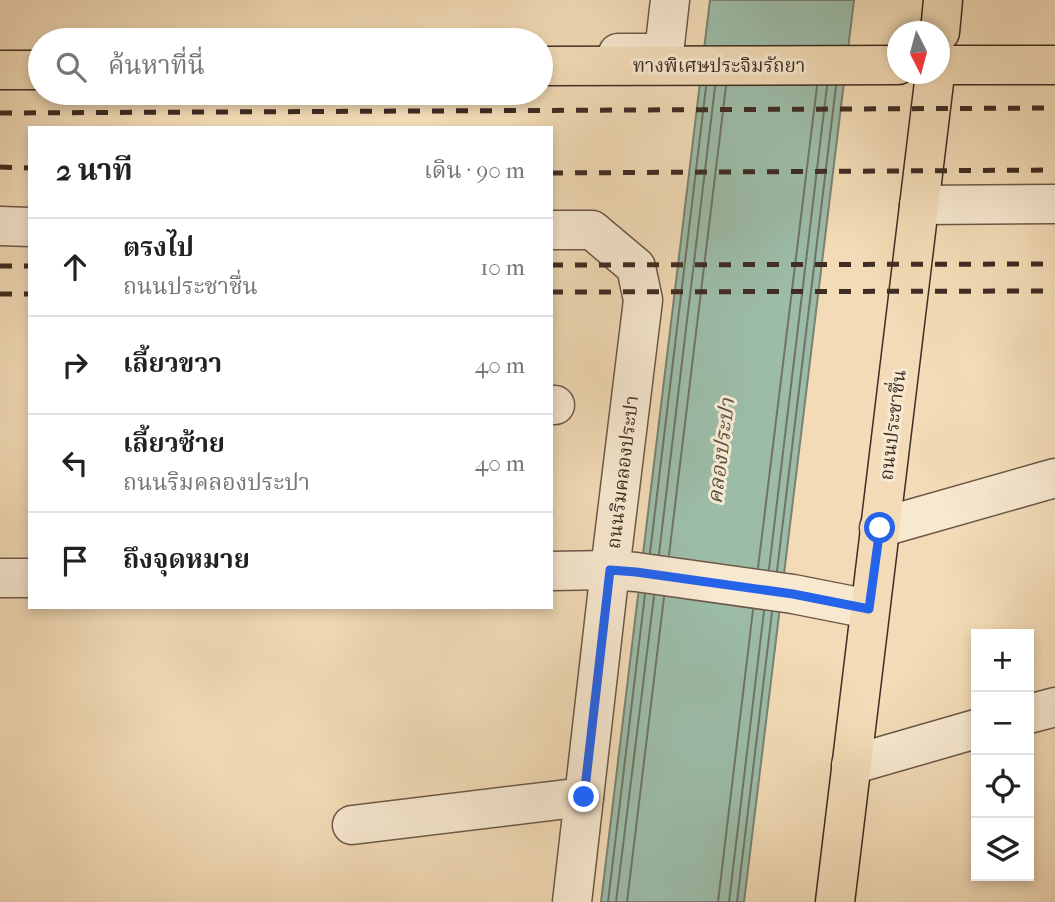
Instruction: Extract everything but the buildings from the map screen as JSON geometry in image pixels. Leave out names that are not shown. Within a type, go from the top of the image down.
[{"type":"main road","points":[[941,21],[943,0]]},
{"type":"main road","name":"ทางพิเศษประจิมรัถยา","points":[[553,66],[887,65]]},
{"type":"main road","points":[[950,65],[1055,65]]},
{"type":"main road","points":[[0,70],[28,70]]},
{"type":"main road","name":"ถนนประชาชื่น","points":[[835,902],[934,84]]},
{"type":"street","points":[[553,54],[664,53],[670,0]]},
{"type":"street","points":[[0,60],[28,60]]},
{"type":"street","points":[[919,205],[1055,204]]},
{"type":"street","points":[[0,226],[28,227]]},
{"type":"street","name":"ถนนริมคลองประปา","points":[[553,230],[592,230],[636,267],[643,300],[623,571],[584,797],[572,902]]},
{"type":"street","points":[[880,528],[1055,478]]},
{"type":"street","points":[[553,571],[623,571],[793,594],[869,609]]},
{"type":"street","points":[[0,578],[28,578]]},
{"type":"street","points":[[1034,712],[1055,706]]},
{"type":"street","points":[[851,765],[971,730]]},
{"type":"street","points":[[352,825],[584,797]]},
{"type":"water","name":"คลองประปา","points":[[710,0],[854,0],[744,902],[601,902]]},
{"type":"railway","points":[[0,113],[1055,108]]},
{"type":"railway","points":[[0,167],[28,168]]},
{"type":"railway","points":[[553,173],[1055,170]]},
{"type":"railway","points":[[553,265],[1055,264]]},
{"type":"railway","points":[[0,266],[28,266]]},
{"type":"railway","points":[[553,292],[1055,291]]},
{"type":"railway","points":[[0,294],[28,294]]},
{"type":"route","points":[[584,797],[610,570],[793,594],[869,609],[880,528]]}]
